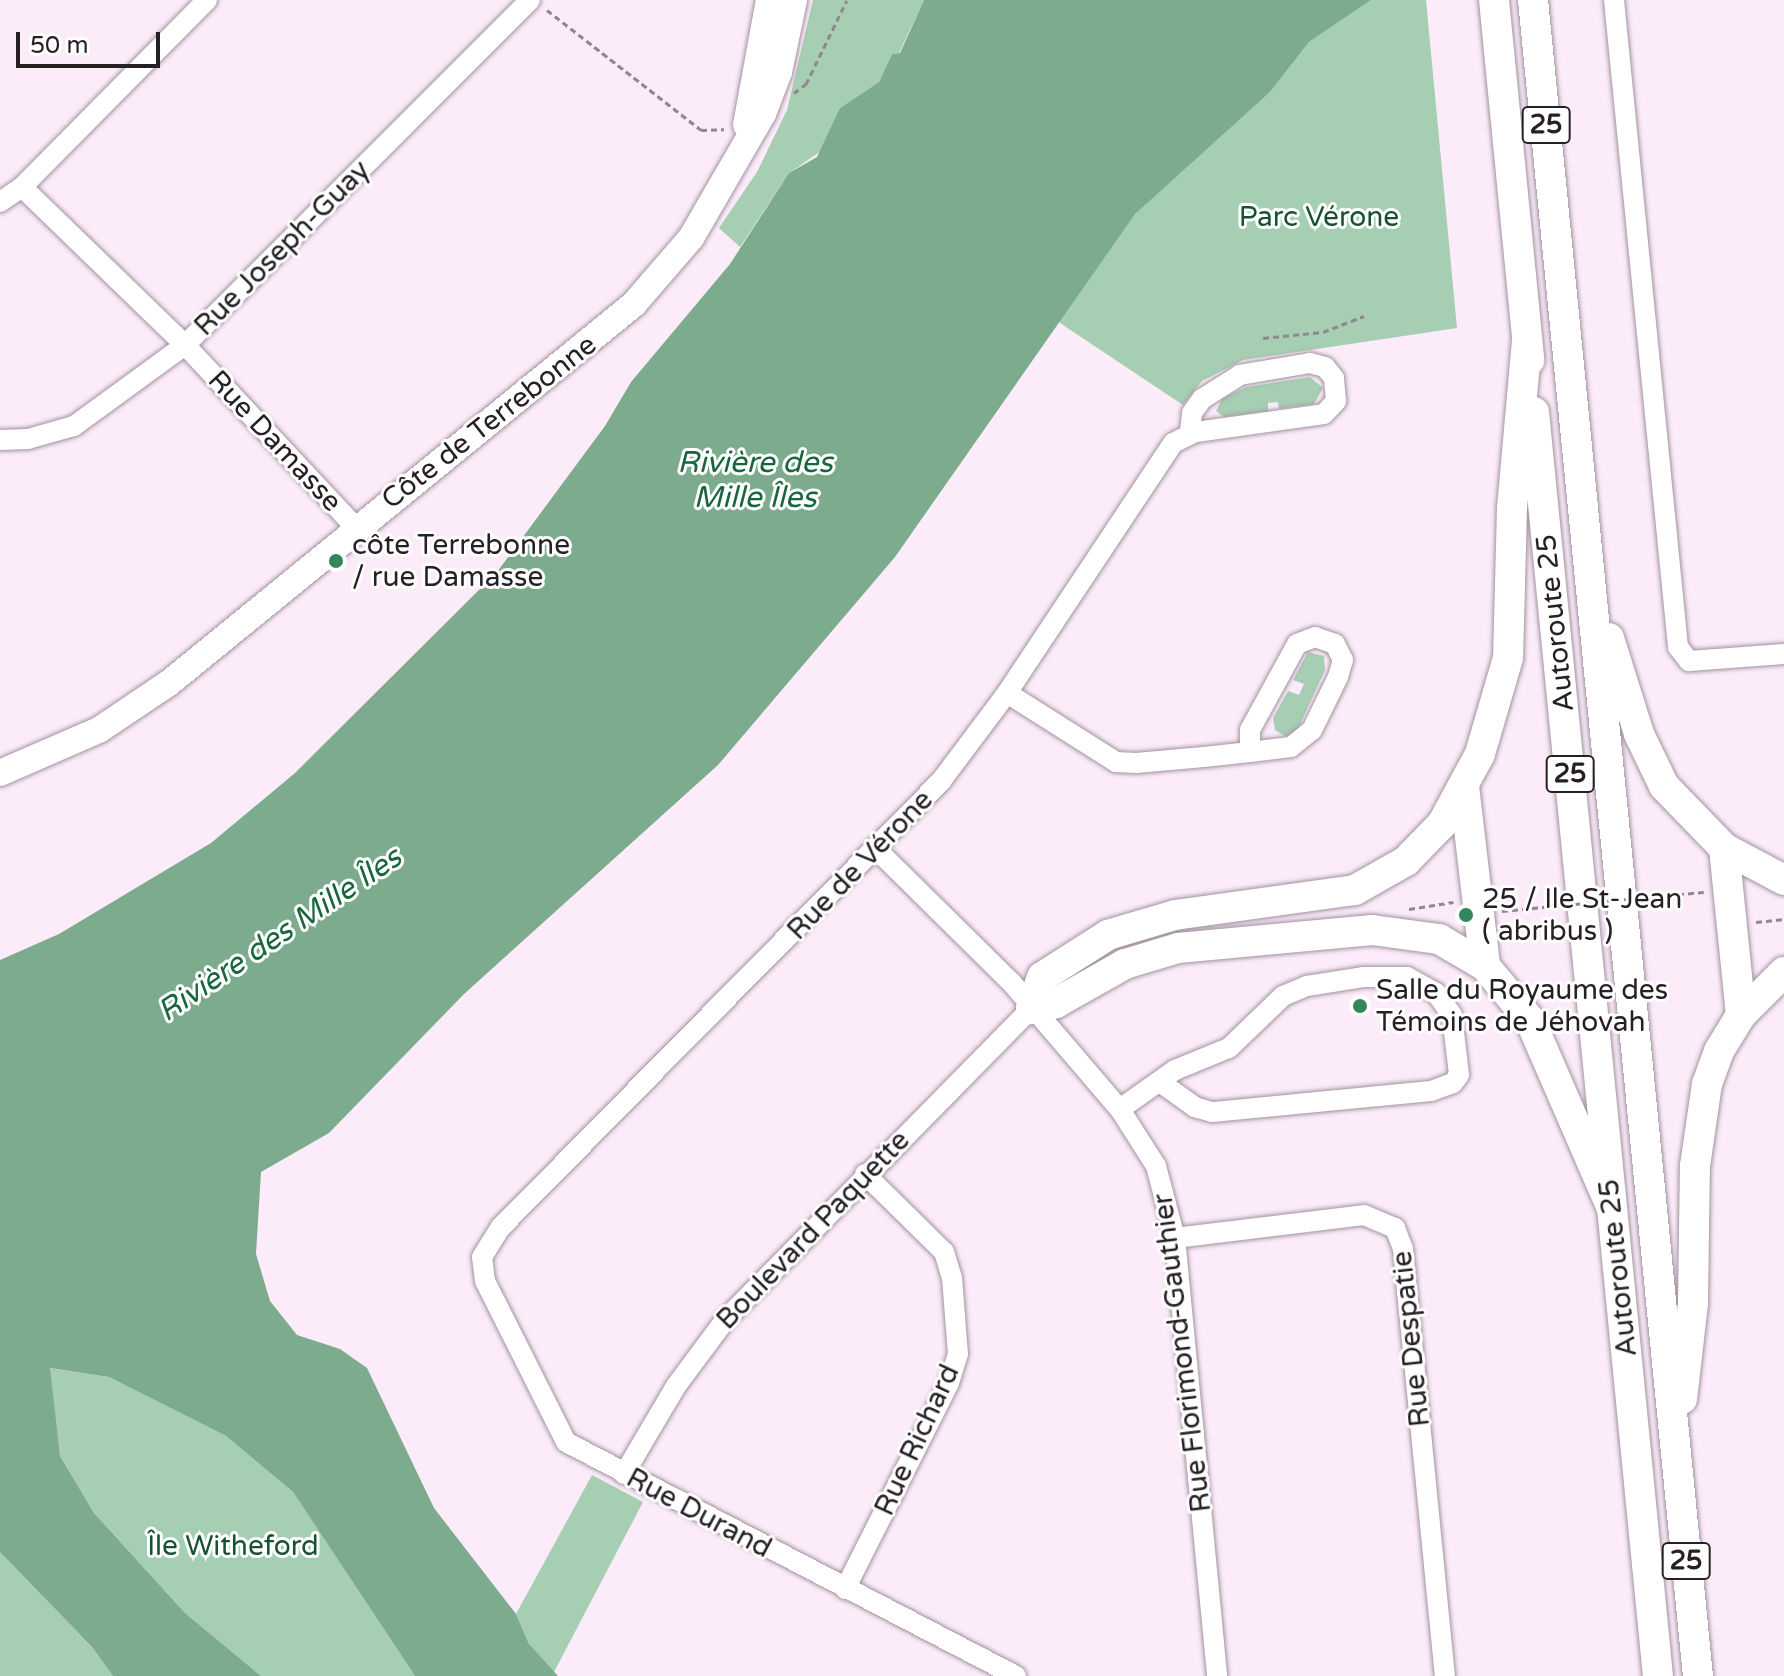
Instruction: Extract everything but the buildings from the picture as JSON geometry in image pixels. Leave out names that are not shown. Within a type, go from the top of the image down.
[{"type":"highway","name":"Autoroute 25","points":[[1494,0],[1658,1676]]},
{"type":"highway","name":"Autoroute 25","points":[[1533,0],[1698,1676]]},
{"type":"highway","points":[[1031,1009],[1042,977],[1072,954],[1123,929],[1196,912],[1317,899],[1368,884],[1424,846],[1464,786],[1496,712],[1511,639],[1512,508],[1527,340]]},
{"type":"highway","points":[[1591,579],[1649,758],[1680,806],[1724,848],[1784,880]]},
{"type":"highway","points":[[1464,786],[1485,966]]},
{"type":"highway","points":[[1724,848],[1741,1015]]},
{"type":"highway","points":[[1031,1009],[1056,1003],[1138,958],[1211,943],[1401,930],[1439,939],[1485,966],[1513,995],[1537,1032],[1612,1209]]},
{"type":"highway","points":[[1676,1456],[1693,1304],[1701,1115],[1712,1066],[1741,1015],[1784,972]]},
{"type":"main road","name":"Côte de Terrebonne","points":[[738,160],[769,0]]},
{"type":"main road","name":"Côte de Terrebonne","points":[[0,773],[84,737],[140,704],[634,304],[691,238],[769,102],[794,0]]},
{"type":"street","points":[[0,202],[22,187],[207,0]]},
{"type":"street","points":[[1614,0],[1678,647],[1689,661],[1784,654]]},
{"type":"street","name":"Rue Joseph-Guay","points":[[0,440],[28,439],[74,426],[185,345],[537,4]]},
{"type":"street","name":"Rue Damasse","points":[[22,187],[185,345],[356,528]]},
{"type":"street","name":"Rue de Vérone","points":[[482,1257],[501,1227],[877,850],[941,781],[1007,693],[1169,449],[1190,433],[1324,414],[1336,401],[1334,378],[1325,367],[1310,363],[1240,375],[1202,399],[1192,413],[1190,433]]},
{"type":"street","points":[[1007,693],[1116,762],[1250,752],[1297,746],[1307,738],[1342,667],[1335,644],[1315,637],[1297,644],[1250,730],[1250,752]]},
{"type":"street","name":"Rue Florimond-Gauthier","points":[[877,850],[1011,982],[1031,1009],[1120,1109],[1156,1166],[1175,1238],[1217,1676]]},
{"type":"street","points":[[1120,1109],[1160,1082],[1229,1048],[1273,1003],[1295,990],[1383,976],[1413,979],[1442,999],[1452,1015],[1459,1075],[1453,1083],[1431,1091],[1212,1112],[1160,1082]]},
{"type":"street","name":"Boulevard Paquette","points":[[624,1474],[709,1340],[865,1174],[1031,1009]]},
{"type":"street","name":"Rue Richard","points":[[845,1589],[949,1383],[958,1354],[952,1278],[944,1252],[865,1174]]},
{"type":"street","name":"Rue Despatie","points":[[1175,1238],[1364,1215],[1395,1228],[1403,1249],[1445,1676]]},
{"type":"street","name":"Rue Durand","points":[[482,1257],[485,1281],[561,1436],[624,1474],[1016,1676]]},
{"type":"path","points":[[792,93],[806,84],[847,0]]},
{"type":"path","points":[[537,4],[688,122],[701,130],[721,132]]},
{"type":"path","points":[[1263,338],[1323,332],[1364,316]]},
{"type":"path","points":[[1282,337],[1283,346]]},
{"type":"path","points":[[1507,911],[1700,892]]},
{"type":"path","points":[[1742,923],[1784,919]]},
{"type":"green space","points":[[813,0],[924,0],[899,53],[892,54],[879,82],[840,108],[824,149],[789,173],[740,247],[719,228],[757,172],[787,110]]},
{"type":"green space","name":"Parc Vérone","points":[[1371,0],[1426,0],[1457,328],[1243,360],[1202,381],[1183,405],[1057,321],[1135,214],[1167,181],[1271,91],[1309,42]]},
{"type":"green space","points":[[1310,377],[1323,388],[1314,404],[1279,409],[1278,402],[1268,403],[1268,411],[1224,417],[1216,411],[1222,399],[1246,387]]},
{"type":"green space","points":[[1308,652],[1324,656],[1325,670],[1297,731],[1285,736],[1275,730],[1273,718],[1288,691],[1299,695],[1304,684],[1293,680]]},
{"type":"green space","name":"Île Witheford","points":[[49,1368],[109,1377],[226,1436],[293,1492],[415,1676],[261,1676],[185,1613],[94,1513],[60,1456]]},
{"type":"green space","points":[[592,1475],[643,1502],[553,1674],[529,1644],[516,1614]]},
{"type":"green space","points":[[0,1552],[92,1647],[113,1676],[0,1676]]},
{"type":"water","name":"Rivière des Mille Îles","points":[[924,0],[1371,0],[1309,42],[1271,91],[1135,214],[895,557],[718,765],[464,994],[329,1133],[261,1172],[256,1254],[270,1301],[297,1335],[340,1349],[367,1368],[434,1508],[516,1614],[529,1644],[558,1676],[415,1676],[293,1492],[226,1436],[109,1377],[50,1368],[60,1456],[94,1513],[185,1613],[261,1676],[113,1676],[92,1647],[0,1552],[0,960],[59,934],[211,843],[295,773],[497,572],[605,426],[631,382],[730,264],[789,173],[817,157],[840,108],[879,82],[892,54],[900,53]]},
{"type":"place","name":"côte Terrebonne / rue Damasse","points":[[336,561]]},
{"type":"place","name":"25 / Ile St-Jean ( abribus )","points":[[1466,915]]},
{"type":"place","name":"Salle du Royaume des Témoins de Jéhovah","points":[[1360,1006]]}]
